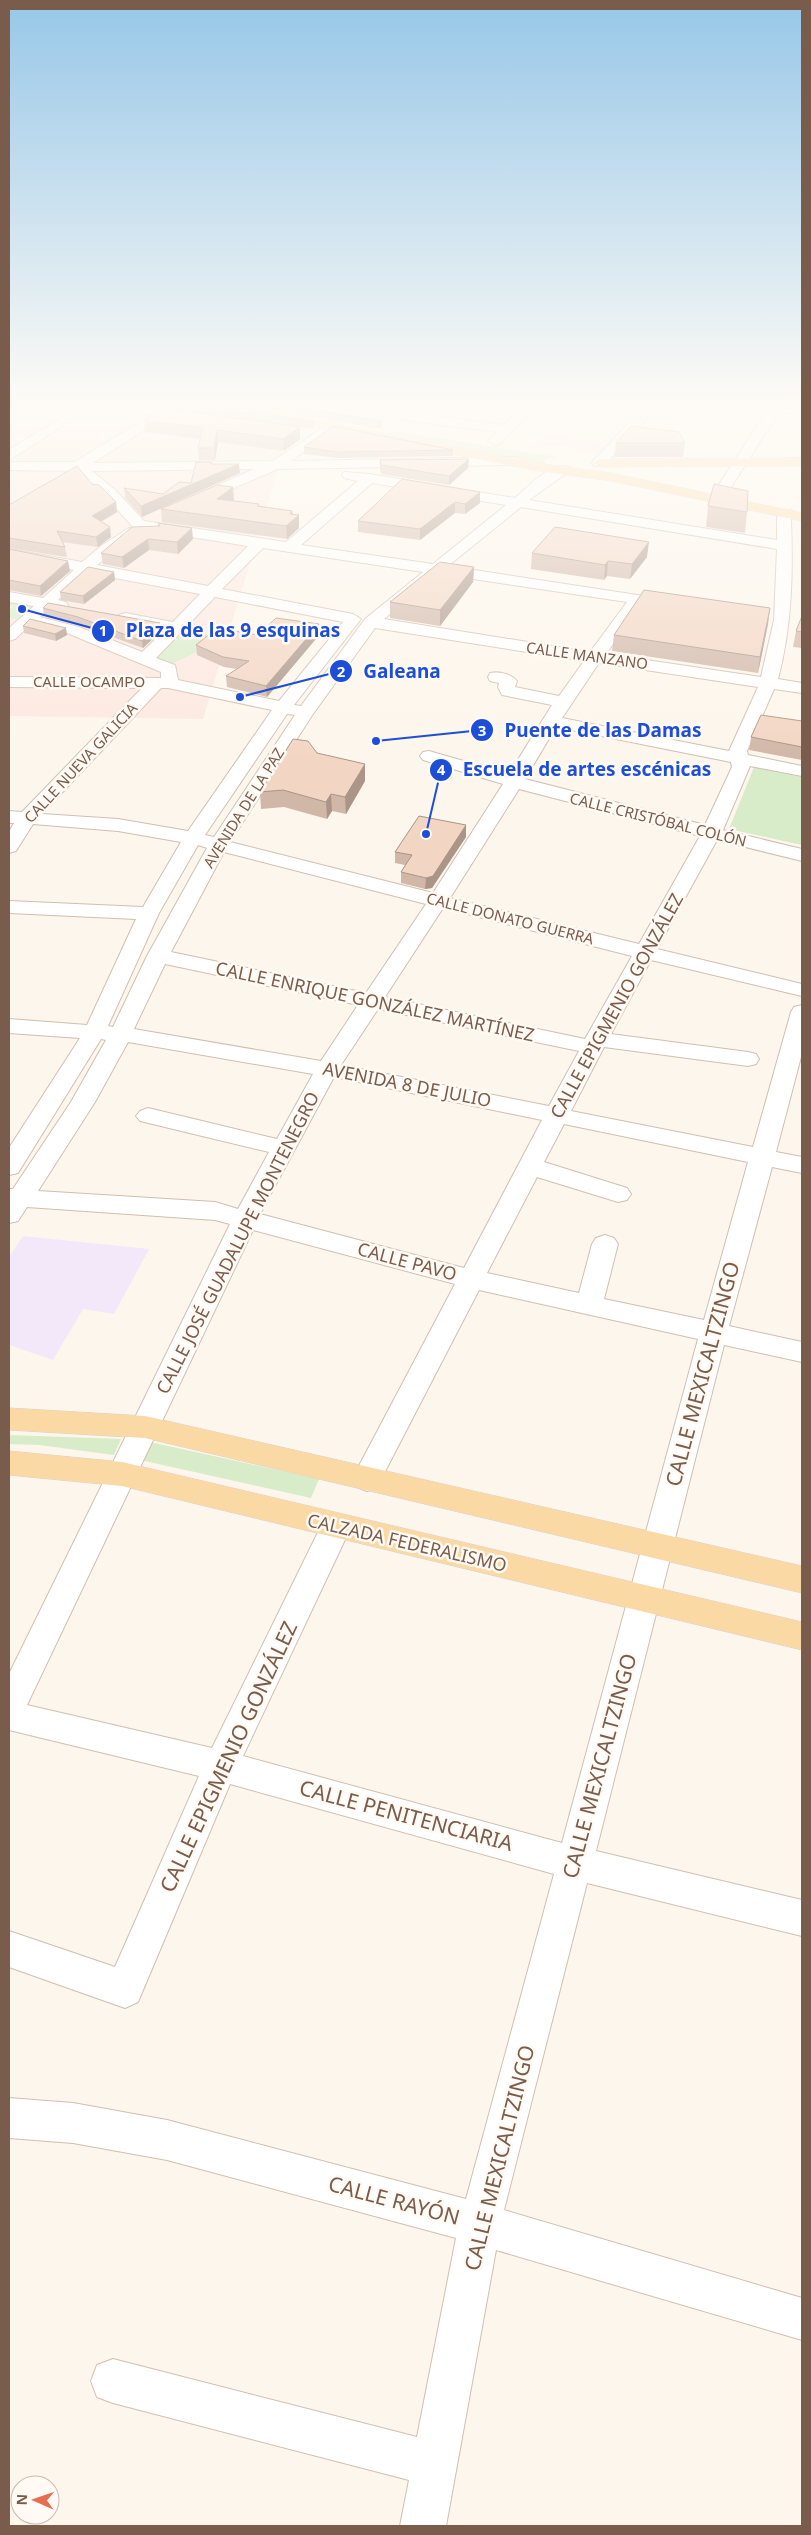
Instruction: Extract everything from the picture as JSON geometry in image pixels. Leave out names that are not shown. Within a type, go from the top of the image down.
[{"type":"main road","points":[[9,1419],[135,1426],[802,1580]]},
{"type":"main road","points":[[9,1430],[135,1426]]},
{"type":"main road","name":"CALZADA FEDERALISMO","points":[[9,1463],[122,1474],[336,1527],[802,1636]]},
{"type":"street","points":[[289,547],[315,524]]},
{"type":"street","name":"AVENIDA DE LA PAZ","points":[[9,1167],[94,1032],[148,913],[193,838],[284,706],[353,619],[471,524]]},
{"type":"street","name":"AVENIDA DE LA PAZ","points":[[13,1203],[83,1102],[121,1034],[158,956],[219,844],[305,713],[371,622],[491,524]]},
{"type":"street","points":[[654,524],[785,546]]},
{"type":"street","name":"CALLE EPIGMENIO GONZÁLEZ","points":[[367,1479],[595,1043],[711,834],[741,767],[739,757],[740,746],[769,682],[780,619],[785,546],[784,524]]},
{"type":"street","points":[[9,636],[89,567],[106,549],[139,525],[666,603]]},
{"type":"street","points":[[145,659],[259,543]]},
{"type":"street","points":[[9,553],[353,619]]},
{"type":"street","points":[[9,597],[78,609]]},
{"type":"street","name":"CALLE JOSÉ GUADALUPE MONTENEGRO","points":[[9,1708],[122,1474],[135,1426],[327,1068],[514,783],[563,702],[637,599]]},
{"type":"street","points":[[107,614],[175,627]]},
{"type":"street","points":[[29,620],[73,630],[169,669],[163,682],[284,706],[305,713]]},
{"type":"street","name":"CALLE MANZANO","points":[[371,622],[802,688]]},
{"type":"street","points":[[496,677],[509,681],[506,688],[508,691],[563,702]]},
{"type":"street","name":"CALLE OCAMPO","points":[[9,682],[163,682]]},
{"type":"street","name":"CALLE NUEVA GALICIA","points":[[9,846],[18,817],[163,682]]},
{"type":"street","points":[[551,721],[802,771]]},
{"type":"street","name":"CALLE CRISTÓBAL COLÓN","points":[[428,756],[514,783],[711,834],[802,855]]},
{"type":"street","name":"CALLE DONATO GUERRA","points":[[18,817],[118,826],[193,838],[436,901],[802,990]]},
{"type":"street","points":[[9,907],[148,913]]},
{"type":"street","name":"CALLE ENRIQUE GONZÁLEZ MARTÍNEZ","points":[[158,956],[369,1002],[595,1043],[748,1059]]},
{"type":"street","name":"CALLE MEXICALTZINGO","points":[[423,2526],[480,2224],[657,1546],[802,1012]]},
{"type":"street","name":"AVENIDA 8 DE JULIO","points":[[9,1026],[121,1034],[327,1068],[802,1164]]},
{"type":"street","points":[[148,1116],[284,1148]]},
{"type":"street","points":[[530,1166],[618,1194]]},
{"type":"street","name":"CALLE PAVO","points":[[13,1203],[196,1209],[246,1219],[471,1279],[802,1352]]},
{"type":"street","points":[[589,1304],[605,1244]]},
{"type":"street","name":"CALLE EPIGMENIO GONZÁLEZ","points":[[9,1948],[125,1989],[221,1766],[336,1527]]},
{"type":"street","name":"CALLE PENITENCIARIA","points":[[9,1715],[221,1766],[575,1863],[802,1918]]},
{"type":"street","name":"CALLE RAYÓN","points":[[9,2118],[73,2123],[167,2140],[480,2224],[802,2319]]},
{"type":"street","points":[[113,2381],[435,2464]]},
{"type":"shaded area","points":[[9,524],[261,524],[203,719],[9,716]]},
{"type":"shaded area","points":[[23,1236],[149,1249],[114,1314],[83,1309],[53,1360],[9,1345],[9,1257]]},
{"type":"green space","points":[[9,599],[38,603],[22,620],[9,618],[9,610],[13,607],[9,604]]},
{"type":"green space","points":[[184,630],[219,636],[204,649],[167,666],[152,660]]},
{"type":"green space","points":[[754,767],[802,777],[802,845],[729,829]]},
{"type":"green space","points":[[9,1435],[121,1439],[114,1455],[39,1445],[9,1444]]},
{"type":"green space","points":[[145,1441],[319,1479],[311,1498],[136,1459]]},
{"type":"building","points":[[9,524],[106,524],[110,527],[96,537],[57,531],[65,547],[9,538]]},
{"type":"building","points":[[159,524],[167,524],[192,528],[177,542],[148,539],[122,557],[101,553],[132,527],[160,526]]},
{"type":"building","points":[[384,524],[426,524],[420,529]]},
{"type":"building","points":[[555,527],[649,542],[632,564],[608,561],[605,565],[532,553]]},
{"type":"building","points":[[9,549],[68,561],[40,586],[9,580]]},
{"type":"building","points":[[440,562],[474,567],[440,610],[390,602]]},
{"type":"building","points":[[88,567],[114,572],[83,596],[60,592]]},
{"type":"building","points":[[644,590],[770,608],[760,657],[614,635]]},
{"type":"building","points":[[48,603],[160,623],[142,641],[78,617],[43,608]]},
{"type":"building","points":[[802,616],[802,632],[796,631]]},
{"type":"building","points":[[276,618],[319,624],[266,686],[226,676],[249,661],[223,657],[196,645],[217,628],[258,635]]},
{"type":"building","points":[[30,619],[66,628],[55,634],[23,626]]},
{"type":"building","points":[[761,715],[802,721],[802,747],[751,737]]},
{"type":"building","points":[[293,739],[308,741],[317,753],[365,764],[345,797],[331,794],[326,802],[283,790],[260,792]]},
{"type":"building","points":[[419,816],[466,825],[433,876],[426,878],[401,872],[412,855],[395,852]]},
{"type":"place","name":"Plaza de las 9 esquinas","points":[[22,609]]},
{"type":"place","name":"Galeana","points":[[240,697]]},
{"type":"place","name":"Puente de las Damas","points":[[376,741]]},
{"type":"place","name":"Escuela de artes escénicas","points":[[426,834]]}]
